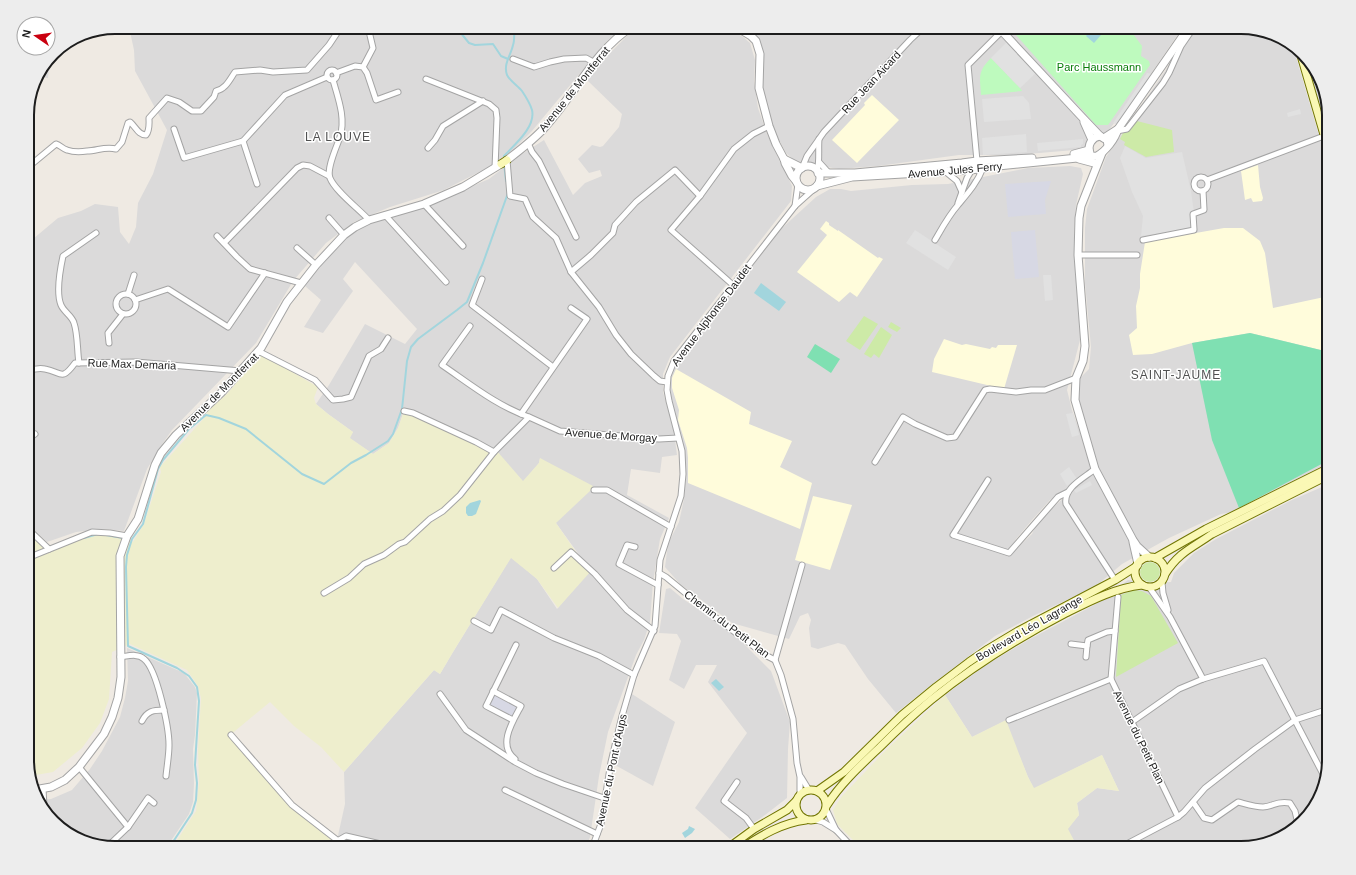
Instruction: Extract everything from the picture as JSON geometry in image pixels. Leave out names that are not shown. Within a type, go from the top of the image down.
[{"type":"main road","points":[[1305,66],[1322,129]]},
{"type":"main road","points":[[1322,472],[1152,557],[1141,560],[1135,571],[1136,576],[1146,586],[1158,585],[1162,582],[1165,574],[1176,559],[1195,544],[1212,534],[1322,479]]},
{"type":"main road","points":[[1152,557],[1163,564],[1165,574]]},
{"type":"main road","name":"Boulevard Léo Lagrange","points":[[817,791],[844,772],[902,715],[969,662],[1018,631],[1115,580],[1137,565]]},
{"type":"main road","name":"Boulevard Léo Lagrange","points":[[826,807],[850,776],[908,720],[965,674],[1003,648],[1087,603],[1126,587],[1146,586]]},
{"type":"main road","points":[[738,841],[754,829],[787,810],[804,792],[809,790],[817,791],[824,796],[826,807],[822,816],[816,820],[806,820],[784,825],[752,841]]},
{"type":"main road","points":[[798,798],[797,810],[806,820]]},
{"type":"street","points":[[34,162],[56,144],[67,150],[75,151],[110,148],[116,149],[122,142],[128,123],[130,122],[140,133],[146,135],[149,128],[149,118],[167,98],[179,102],[192,111],[201,111],[214,97],[216,91],[222,90],[235,72],[260,70],[273,72],[307,70],[329,45],[336,34]]},
{"type":"street","points":[[363,66],[373,48],[370,34]]},
{"type":"street","name":"Avenue de Montferrat","points":[[39,789],[51,787],[65,780],[80,767],[104,734],[112,717],[118,698],[121,677],[120,556],[127,536],[138,519],[154,465],[161,453],[176,435],[221,393],[258,352],[267,340],[287,302],[316,265],[344,235],[369,220],[424,204],[463,188],[502,163],[528,143],[546,126],[595,63],[622,34]]},
{"type":"street","points":[[748,34],[756,41],[760,54],[759,88],[769,126],[788,170],[797,183],[805,190],[815,187],[820,178],[818,172],[819,138]]},
{"type":"street","name":"Rue Jean Aicard","points":[[802,168],[807,156],[819,138],[872,80],[917,34]]},
{"type":"street","points":[[935,240],[957,205],[979,177],[983,168],[977,161],[968,65],[996,34]]},
{"type":"street","points":[[1005,34],[1080,115],[1108,142],[1108,145]]},
{"type":"street","points":[[1152,557],[1143,553],[1133,540],[1095,469],[1075,400],[1076,378],[1083,361],[1086,346],[1078,255],[1079,218],[1081,206],[1102,153],[1113,140],[1118,130],[1184,34]]},
{"type":"street","points":[[1092,140],[1095,137],[1102,137],[1118,130],[1127,129],[1163,83],[1181,46],[1189,34]]},
{"type":"street","points":[[513,59],[534,67],[564,59],[586,58],[595,63]]},
{"type":"street","points":[[327,77],[327,73],[329,71],[333,70],[336,73],[355,66],[363,66]]},
{"type":"street","points":[[363,66],[367,73],[376,100],[398,92]]},
{"type":"street","points":[[329,176],[330,165],[343,124],[333,80],[336,77],[336,73]]},
{"type":"street","points":[[327,77],[330,80],[333,80]]},
{"type":"street","points":[[174,129],[184,158],[243,141],[285,95],[327,77]]},
{"type":"street","points":[[426,79],[493,106],[497,114],[502,163],[510,196],[525,199],[534,216],[556,238],[571,272],[599,306],[616,335],[631,354],[660,381],[667,382]]},
{"type":"street","points":[[428,148],[435,140],[443,126],[483,101]]},
{"type":"street","points":[[1080,115],[1092,140],[1094,175]]},
{"type":"street","points":[[733,285],[671,230],[700,196],[734,149],[753,134],[769,126]]},
{"type":"street","points":[[1207,180],[1322,137]]},
{"type":"street","points":[[243,141],[257,184]]},
{"type":"street","points":[[528,143],[532,152],[539,161],[576,237]]},
{"type":"street","points":[[1092,156],[1097,156],[1102,153]]},
{"type":"street","name":"Avenue Jules Ferry","points":[[818,172],[855,172],[1076,154],[1092,156]]},
{"type":"street","name":"Avenue Jules Ferry","points":[[815,187],[852,177],[971,170],[1092,156]]},
{"type":"street","points":[[784,159],[802,168],[810,167],[818,172]]},
{"type":"street","points":[[957,205],[971,170],[977,161]]},
{"type":"street","points":[[819,162],[828,172]]},
{"type":"street","points":[[224,243],[297,168],[303,165],[310,166],[329,176],[336,188],[369,220]]},
{"type":"street","points":[[795,206],[797,174],[802,168]]},
{"type":"street","points":[[571,272],[613,233],[615,225],[636,202],[674,170],[700,196]]},
{"type":"street","points":[[945,171],[955,179],[962,192]]},
{"type":"street","points":[[1143,240],[1194,230],[1193,214],[1204,210],[1203,191],[1208,186],[1207,180],[1201,176],[1194,182],[1196,189],[1203,191]]},
{"type":"street","name":"Avenue Alphonse Daudet","points":[[678,438],[669,401],[667,382],[674,361],[795,206],[815,187]]},
{"type":"street","points":[[424,204],[463,246]]},
{"type":"street","points":[[385,215],[446,282]]},
{"type":"street","points":[[328,218],[344,235]]},
{"type":"street","points":[[79,362],[74,322],[61,305],[59,294],[60,271],[63,256],[96,233]]},
{"type":"street","points":[[217,236],[250,269],[301,283]]},
{"type":"street","points":[[297,248],[316,265]]},
{"type":"street","points":[[1078,255],[1137,255]]},
{"type":"street","points":[[135,300],[168,290],[228,327],[266,273]]},
{"type":"street","points":[[128,294],[134,275]]},
{"type":"street","points":[[482,279],[472,305],[553,367]]},
{"type":"street","points":[[109,343],[108,333],[123,314],[132,312],[135,306],[135,300],[128,294]]},
{"type":"street","points":[[123,314],[117,308],[116,302],[120,296],[128,294]]},
{"type":"street","points":[[520,414],[587,319],[571,308]]},
{"type":"street","name":"Avenue de Morgay","points":[[470,326],[442,365],[491,399],[514,412],[560,431],[659,439],[678,438]]},
{"type":"street","points":[[258,352],[315,380],[333,400],[343,399],[351,397],[369,356],[381,349],[388,338]]},
{"type":"street","name":"Rue Max Demaria","points":[[34,370],[42,368],[61,374],[66,373],[74,363],[79,362],[136,362],[241,371]]},
{"type":"street","points":[[875,462],[903,417],[947,438],[951,438],[955,436],[984,390],[990,389],[1016,392],[1046,390],[1076,378]]},
{"type":"street","points":[[404,411],[413,413],[476,442],[494,452]]},
{"type":"street","points":[[324,593],[349,578],[364,564],[384,555],[399,544],[405,542],[430,519],[443,511],[460,495],[494,452],[529,417]]},
{"type":"street","name":"Avenue du Pont d'Aups","points":[[594,841],[601,824],[604,798],[613,750],[622,716],[634,675],[654,631],[662,554],[678,507],[682,486],[683,462],[678,438]]},
{"type":"street","points":[[988,480],[953,535],[1009,553],[1058,497],[1068,492],[1095,469]]},
{"type":"street","points":[[594,490],[607,490],[671,527]]},
{"type":"street","points":[[1068,492],[1065,499],[1066,504],[1115,580]]},
{"type":"street","points":[[34,555],[92,532],[127,536]]},
{"type":"street","points":[[34,535],[49,549]]},
{"type":"street","points":[[1133,540],[1137,565]]},
{"type":"street","points":[[635,548],[627,545],[619,564],[658,585]]},
{"type":"street","points":[[554,568],[571,552],[595,574],[626,610],[654,631]]},
{"type":"street","points":[[775,660],[802,565]]},
{"type":"street","name":"Chemin du Petit Plan","points":[[659,573],[666,576],[711,614],[765,655],[775,660],[781,675],[793,719],[797,763],[800,777],[798,798]]},
{"type":"street","points":[[1162,582],[1163,593],[1170,617]]},
{"type":"street","points":[[1146,586],[1170,617],[1203,679]]},
{"type":"street","name":"Avenue du Petit Plan","points":[[1118,597],[1111,679],[1178,817]]},
{"type":"street","points":[[474,621],[491,630],[501,610],[554,638],[599,656],[634,675]]},
{"type":"street","points":[[1086,657],[1088,640],[1107,632],[1115,631]]},
{"type":"street","points":[[1071,644],[1087,646]]},
{"type":"street","points":[[513,720],[486,706],[516,645]]},
{"type":"street","points":[[120,658],[136,656],[144,658],[150,666],[164,710],[169,744],[166,776]]},
{"type":"street","points":[[1132,722],[1179,689],[1203,679],[1264,661],[1321,770]]},
{"type":"street","points":[[1009,720],[1070,694],[1111,679]]},
{"type":"street","points":[[493,691],[521,706],[507,735],[507,746],[511,756],[525,767]]},
{"type":"street","points":[[440,694],[466,730],[515,762],[563,784],[604,798]]},
{"type":"street","points":[[142,721],[146,714],[153,710],[164,710]]},
{"type":"street","points":[[1132,841],[1178,817],[1205,788],[1230,767],[1296,720],[1322,711]]},
{"type":"street","points":[[231,735],[292,805],[337,840],[346,836],[368,841]]},
{"type":"street","points":[[80,767],[128,827]]},
{"type":"street","name":"Chemin du Petit Plan","points":[[800,777],[809,790]]},
{"type":"street","points":[[737,782],[724,802],[746,818],[754,829]]},
{"type":"street","points":[[43,789],[44,798]]},
{"type":"street","points":[[505,790],[597,834]]},
{"type":"street","points":[[113,841],[128,827],[148,798],[154,802]]},
{"type":"street","points":[[1193,802],[1204,818],[1212,820],[1238,802],[1264,808],[1283,801],[1290,803],[1295,811],[1297,819]]},
{"type":"street","points":[[826,807],[836,830]]},
{"type":"street","points":[[816,820],[823,822],[836,830],[846,841]]},
{"type":"shaded area","points":[[131,34],[616,34],[606,42],[532,131],[512,151],[487,168],[444,190],[390,207],[354,222],[326,243],[293,281],[256,343],[172,430],[147,469],[124,531],[104,529],[76,532],[47,542],[34,530],[34,238],[58,218],[81,211],[95,204],[118,207],[120,232],[129,244],[136,227],[138,203],[153,174],[167,130],[135,71],[134,50]]},
{"type":"shaded area","points":[[629,34],[738,34],[743,37],[750,43],[755,60],[754,81],[758,108],[767,134],[792,186],[791,201],[670,357],[663,374],[663,392],[674,432],[677,455],[662,457],[660,473],[631,469],[627,495],[669,518],[660,539],[653,582],[650,622],[644,640],[636,655],[608,732],[599,776],[590,837],[589,841],[335,841],[337,840],[345,804],[344,772],[434,670],[440,674],[511,557],[537,579],[557,609],[590,570],[556,523],[540,458],[539,463],[523,482],[496,451],[404,411],[398,428],[389,443],[373,454],[349,438],[353,432],[316,404],[365,324],[405,344],[417,329],[355,262],[343,279],[353,291],[323,333],[304,327],[321,300],[305,286],[324,260],[347,237],[363,226],[430,204],[489,179],[516,158],[544,140],[573,195],[585,183],[602,176],[600,170],[589,173],[578,159],[592,145],[600,147],[603,146],[619,127],[622,114],[587,80],[609,54]]},
{"type":"shaded area","points":[[747,34],[1178,34],[1106,134],[1086,149],[1016,155],[959,155],[878,166],[839,169],[796,162],[786,153],[771,125],[761,92],[763,64],[761,50]]},
{"type":"shaded area","points":[[1188,34],[1241,34],[1267,38],[1277,42],[1296,57],[1322,146],[1322,469],[1238,511],[1221,514],[1169,538],[1122,564],[1096,586],[995,636],[896,713],[868,679],[845,645],[838,643],[818,649],[811,647],[809,628],[811,620],[808,613],[800,616],[789,639],[732,623],[680,584],[665,567],[668,544],[679,522],[684,499],[686,472],[684,450],[673,410],[669,385],[675,366],[781,229],[816,197],[830,189],[851,191],[912,185],[948,184],[1028,168],[1070,166],[1081,168],[1083,174],[1076,205],[1074,233],[1079,299],[1080,340],[1067,390],[1091,468],[1067,489],[1050,500],[1016,539],[1011,548],[1011,554],[1032,534],[1038,521],[1098,467],[1079,407],[1079,379],[1089,369],[1091,347],[1085,283],[1085,228],[1087,209],[1106,157],[1165,71]]},
{"type":"shaded area","points":[[1008,41],[1038,71],[1020,88],[991,58]]},
{"type":"shaded area","points":[[1298,58],[1311,74],[1319,94],[1322,115],[1322,140]]},
{"type":"shaded area","points":[[49,69],[48,78],[43,77]]},
{"type":"shaded area","points":[[1147,73],[1152,74],[1118,125],[1113,123]]},
{"type":"shaded area","points":[[872,95],[899,120],[857,163],[832,140],[865,105],[864,103]]},
{"type":"shaded area","points":[[1023,96],[1029,103],[1031,119],[984,122],[982,99]]},
{"type":"shaded area","points":[[1300,109],[1301,114],[1288,117],[1287,113]]},
{"type":"shaded area","points":[[1026,134],[1027,152],[983,155],[982,138]]},
{"type":"shaded area","points":[[1083,139],[1083,144],[1081,147],[1038,151],[1037,143]]},
{"type":"shaded area","points":[[1125,146],[1146,158],[1182,152],[1191,191],[1194,213],[1193,228],[1141,236],[1143,216],[1132,192],[1120,158]]},
{"type":"shaded area","points":[[1258,165],[1260,187],[1263,198],[1262,201],[1253,202],[1251,198],[1245,200],[1241,171]]},
{"type":"shaded area","points":[[1051,181],[1045,200],[1046,214],[1008,217],[1005,184]]},
{"type":"shaded area","points":[[826,221],[829,225],[878,258],[883,259],[857,297],[850,292],[839,302],[797,272],[827,235],[820,229]]},
{"type":"shaded area","points":[[1224,228],[1243,228],[1260,241],[1265,253],[1273,308],[1322,298],[1322,350],[1250,333],[1192,343],[1152,354],[1133,355],[1129,335],[1137,328],[1136,306],[1140,288],[1140,274],[1145,242]]},
{"type":"shaded area","points":[[915,230],[956,257],[948,270],[906,243]]},
{"type":"shaded area","points":[[1035,230],[1039,277],[1015,279],[1011,232]]},
{"type":"shaded area","points":[[1043,275],[1051,275],[1053,300],[1045,301]]},
{"type":"shaded area","points":[[944,339],[962,345],[966,344],[990,349],[992,347],[996,348],[998,345],[1017,345],[1004,389],[932,372],[934,359]]},
{"type":"shaded area","points":[[676,369],[751,412],[749,424],[792,441],[780,467],[812,483],[800,529],[688,483],[687,448],[678,420],[679,410],[672,388],[672,378]]},
{"type":"shaded area","points":[[1073,413],[1079,435],[1072,437],[1066,414]]},
{"type":"shaded area","points":[[1069,467],[1077,479],[1067,486],[1060,474]]},
{"type":"shaded area","points":[[1090,481],[1092,485],[1076,493],[1074,490]]},
{"type":"shaded area","points":[[1322,487],[1322,760],[1319,781],[1311,801],[1295,821],[1277,833],[1252,840],[1074,841],[1067,829],[1079,815],[1077,803],[1097,788],[1119,791],[1102,755],[1034,789],[1005,721],[972,737],[945,695],[986,665],[1030,639],[1096,604],[1128,580],[1155,583],[1171,582],[1174,573],[1194,553],[1216,539],[1292,500]]},
{"type":"shaded area","points":[[813,496],[852,505],[830,570],[795,560]]},
{"type":"shaded area","points":[[670,588],[683,599],[730,630],[771,671],[790,722],[787,798],[730,839],[695,808],[747,733],[708,682],[717,665],[696,665],[684,689],[669,680],[681,641],[677,634],[659,633],[666,589]]},
{"type":"shaded area","points":[[127,648],[184,673],[195,687],[197,693],[193,749],[193,802],[189,814],[171,841],[115,841],[89,837],[79,833],[66,824],[58,817],[44,800],[51,799],[72,790],[90,769],[102,751],[120,717],[128,681]]},
{"type":"shaded area","points":[[494,694],[519,706],[512,716],[489,704]]},
{"type":"shaded area","points":[[632,694],[675,722],[653,786],[615,765],[621,733]]},
{"type":"green space","name":"Parc Haussmann","points":[[1015,34],[1133,34],[1142,46],[1141,56],[1149,61],[1150,65],[1108,125],[1096,125]]},
{"type":"green space","points":[[991,58],[1022,91],[981,95],[981,71]]},
{"type":"green space","points":[[1137,121],[1172,130],[1174,152],[1146,157],[1124,145],[1125,142],[1120,139],[1124,131],[1129,130]]},
{"type":"green space","points":[[864,316],[878,324],[860,350],[846,341]]},
{"type":"green space","points":[[891,322],[901,328],[897,332],[888,327]]},
{"type":"green space","points":[[881,327],[892,335],[879,358],[874,354],[871,358],[864,354]]},
{"type":"green space","points":[[1250,333],[1322,350],[1322,464],[1239,508],[1212,440],[1192,343]]},
{"type":"green space","points":[[815,344],[840,359],[831,373],[807,357]]},
{"type":"green space","points":[[261,354],[318,387],[314,398],[316,404],[353,432],[350,438],[373,454],[389,443],[398,428],[404,411],[496,450],[523,481],[539,463],[540,458],[593,486],[590,491],[556,523],[585,565],[591,571],[558,608],[537,579],[511,558],[440,674],[434,670],[344,772],[321,747],[294,726],[270,702],[229,736],[292,807],[333,841],[177,841],[196,811],[199,782],[198,750],[201,698],[198,686],[187,670],[130,644],[112,652],[109,699],[100,723],[82,748],[53,772],[36,775],[34,766],[34,535],[49,549],[92,532],[127,536],[133,542],[144,524],[161,472],[160,467],[208,414],[205,413],[227,394]]},
{"type":"green space","points":[[1150,562],[1157,565],[1160,572],[1157,579],[1150,582],[1143,579],[1140,572],[1143,565]]},
{"type":"green space","points":[[1134,590],[1142,591],[1151,596],[1178,643],[1116,677],[1121,595]]},
{"type":"green space","points":[[945,695],[972,737],[1006,720],[1028,777],[1034,788],[1102,755],[1119,791],[1097,788],[1077,803],[1079,815],[1068,829],[1074,841],[854,841],[837,824],[833,810],[842,796],[886,750]]},
{"type":"water","points":[[1088,34],[1101,35],[1094,43],[1086,36]]},
{"type":"water","points":[[761,283],[786,302],[779,311],[754,293]]},
{"type":"water","points":[[481,501],[476,514],[468,516],[466,513],[466,507],[470,503]]},
{"type":"water","points":[[716,679],[724,687],[719,691],[711,683]]},
{"type":"water","points":[[689,826],[695,829],[685,838],[682,833],[688,829]]},
{"type":"waterway","points":[[462,34],[469,43],[475,45],[493,44],[501,56],[508,59]]},
{"type":"waterway","points":[[504,159],[504,156],[528,129],[532,116],[532,110],[528,100],[522,91],[508,77],[506,71],[507,63],[514,43],[514,34]]},
{"type":"waterway","points":[[504,163],[506,181]]},
{"type":"waterway","points":[[174,841],[192,813],[196,800],[197,783],[195,765],[199,701],[197,687],[189,676],[177,668],[128,646],[127,555],[132,539],[143,524],[158,469],[163,460],[189,429],[206,415],[219,418],[246,429],[302,474],[324,484],[351,463],[388,441],[393,434],[402,409],[407,361],[411,347],[418,339],[467,302],[483,263],[508,193]]},
{"type":"waterway","points":[[84,538],[98,534]]},
{"type":"waterway","points":[[106,535],[123,538]]},
{"type":"district","name":"LA LOUVE","points":[[338,137]]},
{"type":"district","name":"SAINT-JAUME","points":[[1176,375]]}]
